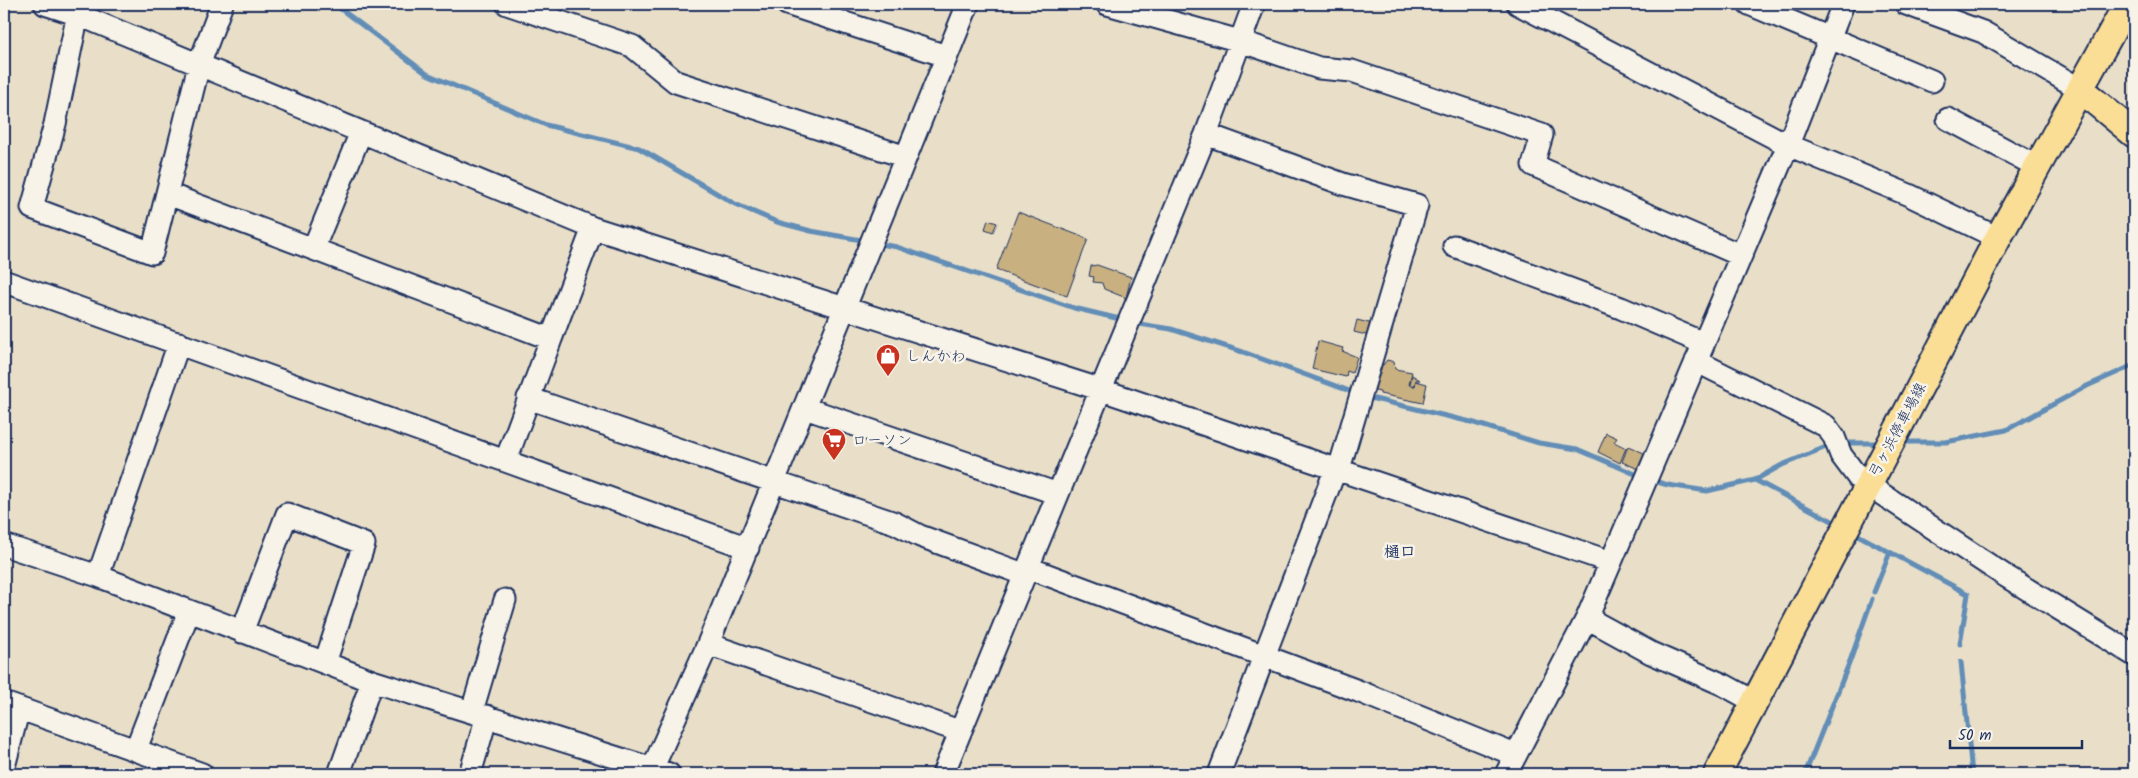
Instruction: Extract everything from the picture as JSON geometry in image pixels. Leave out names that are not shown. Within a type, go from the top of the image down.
[{"type":"main road","name":"弓ヶ浜停車場線","points":[[1717,774],[1998,238],[2127,4]]},
{"type":"main road","points":[[2080,89],[2134,134]]},
{"type":"street","points":[[44,4],[79,9],[199,65],[593,228],[845,310],[1102,390],[1338,468],[1611,562]]},
{"type":"street","points":[[79,9],[55,124],[32,208],[152,253],[199,65],[222,4]]},
{"type":"street","points":[[507,4],[632,46],[676,82],[906,157]]},
{"type":"street","points":[[787,4],[946,56]]},
{"type":"street","points":[[4,545],[98,576],[372,681],[657,772],[968,4]]},
{"type":"street","points":[[1107,4],[1240,41],[1319,68],[1352,71],[1542,135],[1534,165],[1740,255]]},
{"type":"street","points":[[943,774],[959,731],[1102,390],[1206,134],[1254,4]]},
{"type":"street","points":[[1518,4],[1788,145],[1909,195],[1998,238]]},
{"type":"street","points":[[1749,4],[1932,81]]},
{"type":"street","points":[[528,398],[895,523],[920,536],[1027,571],[1265,656],[1358,691],[1510,765],[1587,618],[1788,145],[1843,4]]},
{"type":"street","points":[[1906,4],[1982,32],[2080,89]]},
{"type":"street","points":[[1948,119],[2038,167]]},
{"type":"street","points":[[314,248],[360,132]]},
{"type":"street","points":[[1206,134],[1343,184],[1417,205],[1338,468],[1219,774]]},
{"type":"street","points":[[168,194],[551,339]]},
{"type":"street","points":[[506,460],[593,228]]},
{"type":"street","points":[[1454,246],[1612,304],[1700,352],[1826,426],[1834,437],[1841,455],[1859,479],[1867,485],[2004,575],[2134,655]]},
{"type":"street","points":[[4,287],[6,282],[748,548]]},
{"type":"street","points":[[98,576],[179,343]]},
{"type":"street","points":[[805,408],[1058,494]]},
{"type":"street","points":[[242,632],[287,514],[364,544],[325,663]]},
{"type":"street","points":[[470,774],[480,714],[505,600]]},
{"type":"street","points":[[136,749],[188,611]]},
{"type":"street","points":[[1587,618],[1651,653],[1724,685],[1755,702]]},
{"type":"street","points":[[708,644],[959,731]]},
{"type":"street","points":[[339,774],[372,681]]},
{"type":"street","points":[[4,767],[11,706],[202,774]]},
{"type":"building","points":[[1018,212],[1088,239],[1067,296],[996,270]]},
{"type":"building","points":[[988,220],[997,223],[993,232],[985,229]]},
{"type":"building","points":[[1097,265],[1131,277],[1126,298],[1104,289],[1102,283],[1093,282],[1094,277],[1089,276],[1091,266]]},
{"type":"building","points":[[1357,320],[1373,324],[1370,336],[1354,332]]},
{"type":"building","points":[[1318,341],[1343,348],[1342,351],[1357,357],[1352,373],[1347,371],[1346,377],[1312,369]]},
{"type":"building","points":[[1387,360],[1394,362],[1395,369],[1412,372],[1409,385],[1415,386],[1416,381],[1427,384],[1423,403],[1380,394],[1380,392],[1375,391],[1378,365],[1383,365]]},
{"type":"building","points":[[1412,375],[1420,380],[1416,380],[1414,386],[1410,384]]},
{"type":"building","points":[[1606,433],[1617,438],[1614,442],[1626,448],[1620,463],[1598,452]]},
{"type":"building","points":[[1628,446],[1653,457],[1646,472],[1622,462]]},
{"type":"waterway","points":[[334,4],[427,74],[546,125],[639,148],[735,204],[777,222],[811,231],[867,241]]},
{"type":"waterway","points":[[875,243],[897,247],[1074,308],[1124,320]]},
{"type":"waterway","points":[[1133,323],[1171,329],[1243,352],[1355,393]]},
{"type":"waterway","points":[[1901,442],[1946,442],[2006,430],[2087,386],[2134,365]]},
{"type":"waterway","points":[[1366,397],[1471,422],[1539,443],[1577,449],[1642,477]]},
{"type":"waterway","points":[[1843,443],[1879,443]]},
{"type":"waterway","points":[[1650,480],[1707,491],[1755,480],[1782,465],[1831,445]]},
{"type":"waterway","points":[[1755,480],[1836,523]]},
{"type":"waterway","points":[[1856,534],[1968,594],[1960,644]]},
{"type":"waterway","points":[[1874,592],[1890,552]]},
{"type":"waterway","points":[[1805,774],[1850,661],[1872,599]]},
{"type":"waterway","points":[[1961,662],[1972,774]]},
{"type":"place","name":"しんかわ","points":[[888,377]]},
{"type":"place","name":"ローソン","points":[[834,461]]},
{"type":"district","name":"樋口","points":[[1400,551]]}]
